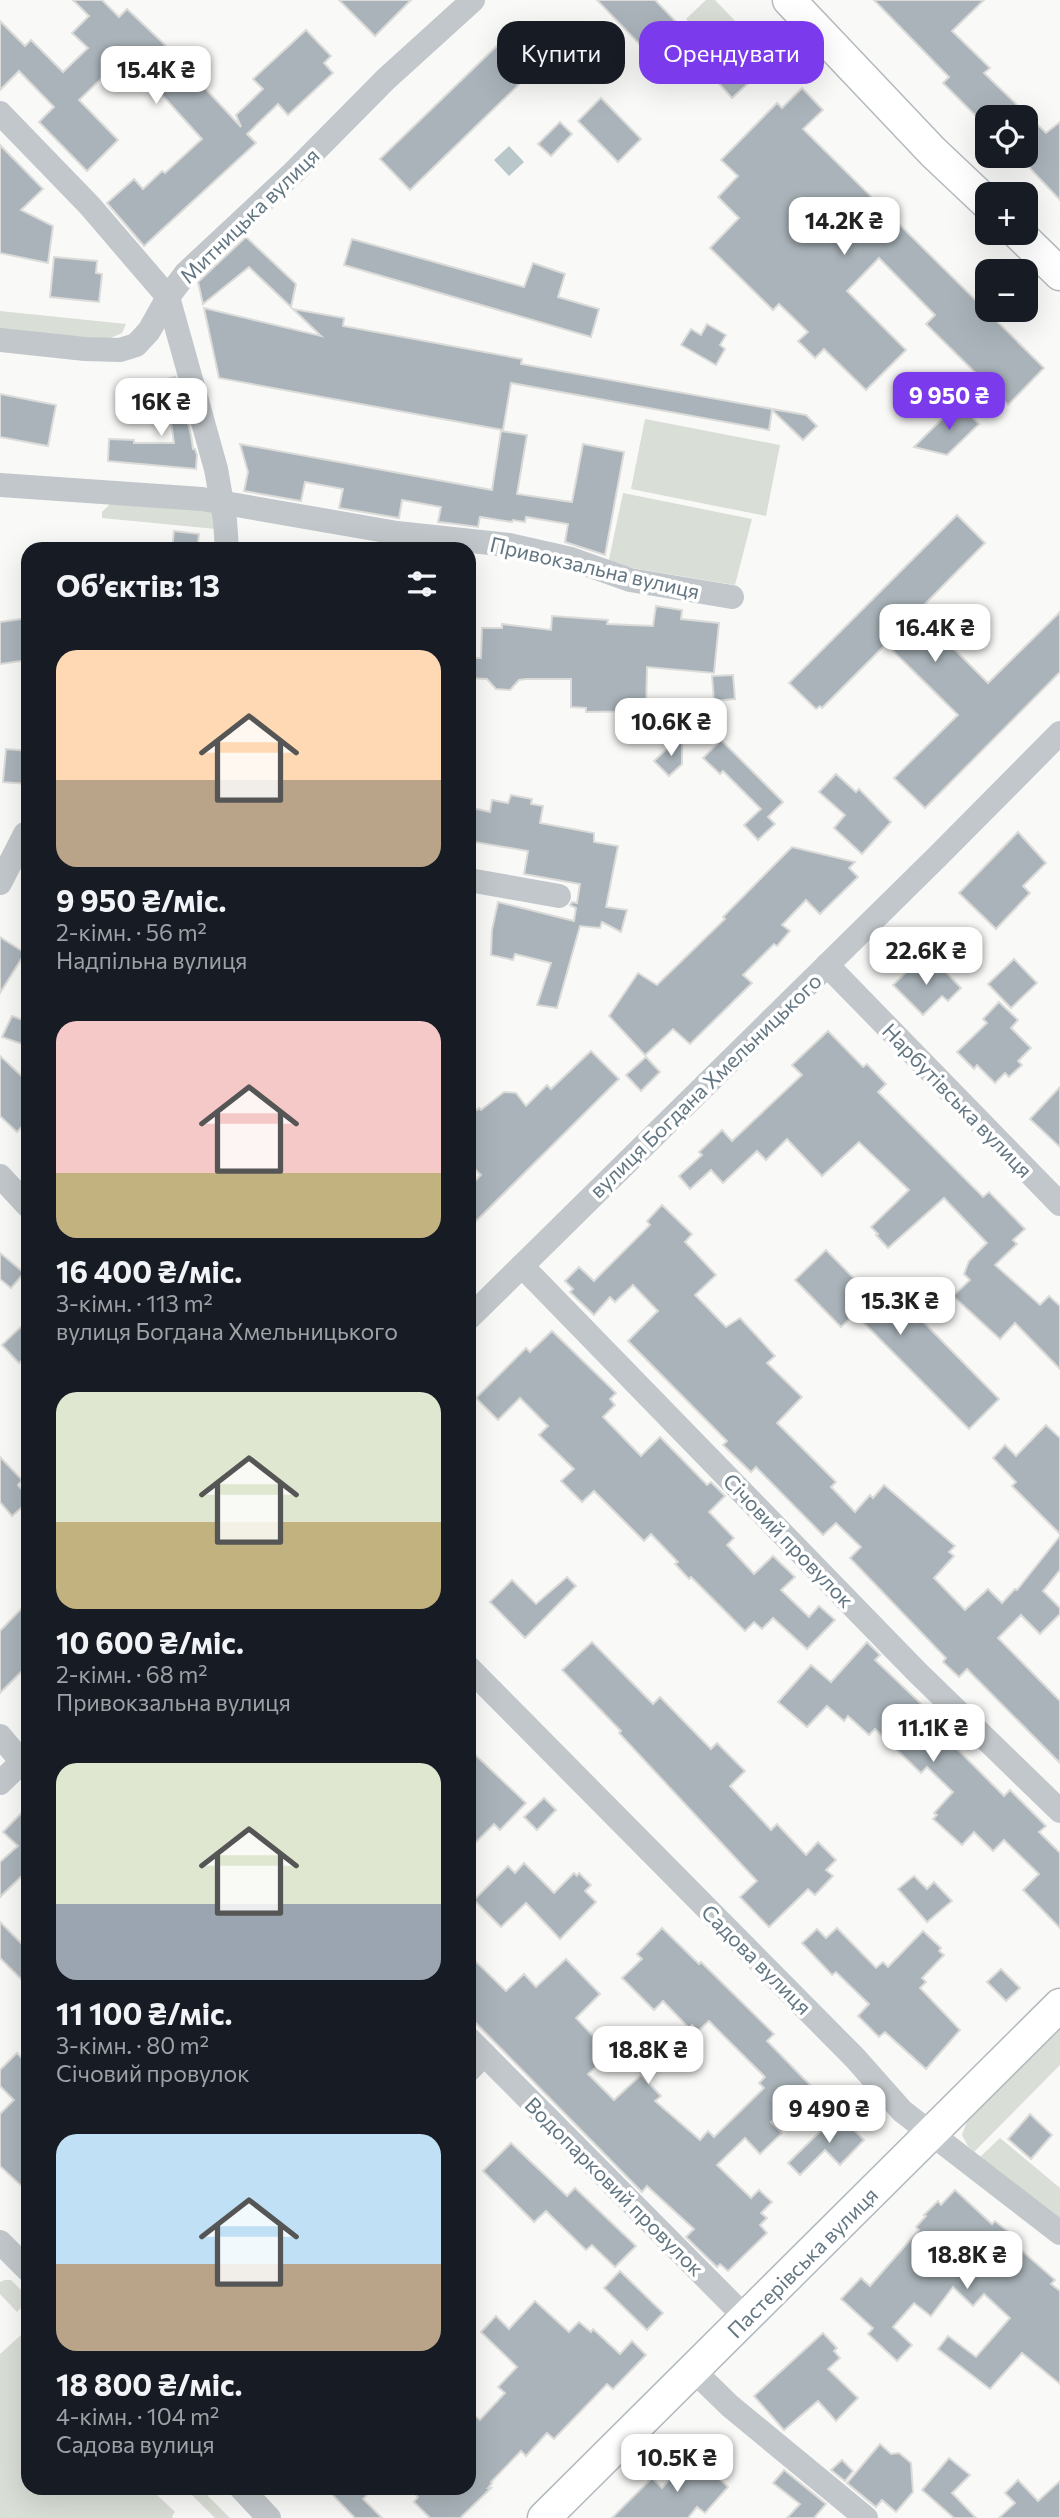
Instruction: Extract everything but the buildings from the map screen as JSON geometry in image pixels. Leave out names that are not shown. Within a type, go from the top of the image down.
[{"type":"main road","points":[[789,0],[933,152],[975,192]]},
{"type":"main road","points":[[1030,245],[1060,274]]},
{"type":"main road","name":"Пастерівська вулиця","points":[[544,2518],[1060,2005]]},
{"type":"street","name":"Митницька вулиця","points":[[0,340],[85,349],[128,348],[139,342],[186,273],[293,173],[386,79],[473,0]]},
{"type":"street","points":[[0,113],[90,206],[168,297],[204,419],[222,502],[226,542]]},
{"type":"street","name":"Привокзальна вулиця","points":[[0,485],[183,496],[390,532],[509,545],[571,559],[630,580],[732,597]]},
{"type":"street","name":"вулиця Богдана Хмельницького","points":[[476,1311],[1060,733]]},
{"type":"street","points":[[0,883],[21,842]]},
{"type":"street","points":[[476,881],[559,896]]},
{"type":"street","name":"Нарбутівська вулиця","points":[[827,965],[1060,1204]]},
{"type":"street","points":[[0,1176],[21,1198]]},
{"type":"street","name":"Січовий провулок","points":[[522,1266],[917,1672],[1060,1811]]},
{"type":"street","name":"Садова вулиця","points":[[476,1675],[855,2058],[902,2111],[1060,2233]]},
{"type":"street","points":[[0,1736],[21,1755]]},
{"type":"street","points":[[0,1783],[21,1763]]},
{"type":"street","name":"Водопарковий провулок","points":[[476,2056],[746,2318]]},
{"type":"street","points":[[0,2242],[21,2263]]},
{"type":"street","points":[[693,2370],[730,2406],[859,2516]]},
{"type":"street","points":[[248,2495],[269,2518]]},
{"type":"shaded area","points":[[706,0],[715,0],[735,21],[688,21],[686,19]]},
{"type":"shaded area","points":[[509,146],[524,162],[509,176],[494,160]]},
{"type":"shaded area","points":[[0,311],[126,324],[122,333],[108,339],[0,330]]},
{"type":"shaded area","points":[[645,419],[780,445],[766,516],[631,489]]},
{"type":"shaded area","points":[[623,493],[752,519],[735,585],[608,564]]},
{"type":"shaded area","points":[[111,503],[206,509],[213,514],[216,529],[102,518],[102,512]]},
{"type":"shaded area","points":[[1060,2026],[1060,2065],[974,2152],[962,2135],[968,2118]]},
{"type":"shaded area","points":[[1000,2138],[1060,2188],[1060,2224],[980,2157]]},
{"type":"shaded area","points":[[11,2280],[21,2290],[21,2308],[17,2312],[0,2294],[0,2282]]},
{"type":"shaded area","points":[[21,2335],[21,2495],[157,2495],[175,2512],[173,2518],[0,2518],[0,2354]]},
{"type":"shaded area","points":[[192,2495],[207,2495],[230,2518],[215,2518]]}]
